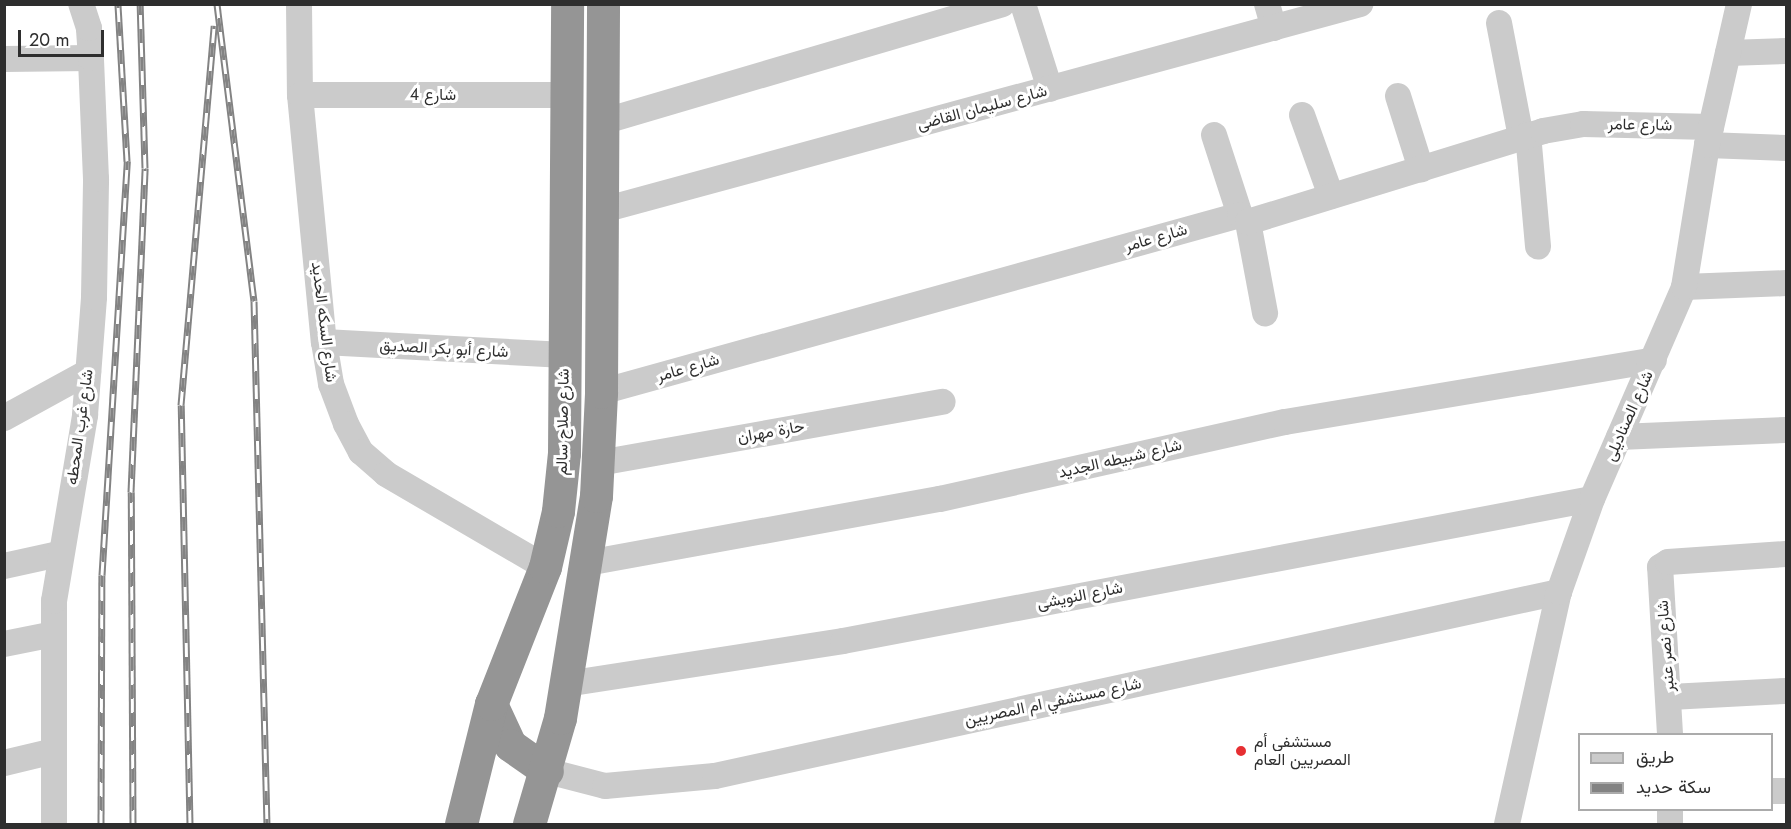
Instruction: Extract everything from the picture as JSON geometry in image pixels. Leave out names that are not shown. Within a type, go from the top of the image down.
[{"type":"highway","name":"شارع صلاح سالم","points":[[461,825],[491,704],[545,567],[562,482],[567,4]]},
{"type":"highway","points":[[529,825],[547,771],[566,684],[587,563],[599,463],[603,4]]},
{"type":"highway","points":[[491,704],[510,745],[547,771]]},
{"type":"street","name":"شارع غرب المحطه","points":[[54,825],[54,634],[59,554],[88,372],[94,297],[96,179],[92,16],[81,4]]},
{"type":"street","name":"شارع السكه الحديد","points":[[299,4],[300,95],[324,342],[331,384],[361,452],[386,474],[545,567]]},
{"type":"street","points":[[602,122],[1002,4]]},
{"type":"street","points":[[1023,4],[1050,89]]},
{"type":"street","name":"شارع سليمان القاضى","points":[[603,210],[1050,89],[1270,16],[1360,4]]},
{"type":"street","name":"شارع الصناديلى","points":[[1508,825],[1559,592],[1592,499],[1684,287],[1709,136],[1739,4]]},
{"type":"street","points":[[1499,23],[1525,136],[1538,247]]},
{"type":"street","points":[[1728,53],[1786,51]]},
{"type":"street","points":[[4,59],[92,58]]},
{"type":"street","name":"شارع 4","points":[[300,95],[565,95]]},
{"type":"street","points":[[1398,96],[1421,169]]},
{"type":"street","points":[[1302,115],[1331,196]]},
{"type":"street","name":"شارع عامر","points":[[601,392],[1331,196],[1525,136],[1583,124],[1709,136],[1786,148]]},
{"type":"street","points":[[1214,135],[1244,218],[1265,313]]},
{"type":"street","points":[[1684,287],[1786,283]]},
{"type":"street","name":"شارع أبو بكر الصديق","points":[[324,342],[565,355]]},
{"type":"street","name":"شارع شبيطه الجديد","points":[[587,563],[940,499],[1285,422],[1654,360]]},
{"type":"street","points":[[4,418],[88,372]]},
{"type":"street","name":"حارة مهران","points":[[599,463],[943,402]]},
{"type":"street","points":[[1619,437],[1786,430]]},
{"type":"street","name":"شارع النويشى","points":[[566,684],[843,641],[1592,499]]},
{"type":"street","points":[[4,566],[59,554]]},
{"type":"street","name":"شارع نصر عنبر","points":[[1670,733],[1670,697],[1660,572],[1668,562],[1786,554]]},
{"type":"street","name":"شارع مستشفي ام المصريين","points":[[547,771],[585,784],[614,787],[715,776],[1559,592]]},
{"type":"street","points":[[4,644],[54,634]]},
{"type":"street","points":[[1670,697],[1786,691]]},
{"type":"street","points":[[4,763],[54,751]]},
{"type":"railway","points":[[101,824],[102,575],[127,161],[118,4]]},
{"type":"railway","points":[[133,824],[131,492],[145,168],[140,4]]},
{"type":"railway","points":[[217,4],[254,301],[267,824]]},
{"type":"railway","points":[[190,824],[181,405],[214,25]]},
{"type":"place","name":"مستشفى أم المصريين العام","points":[[1241,751]]}]
